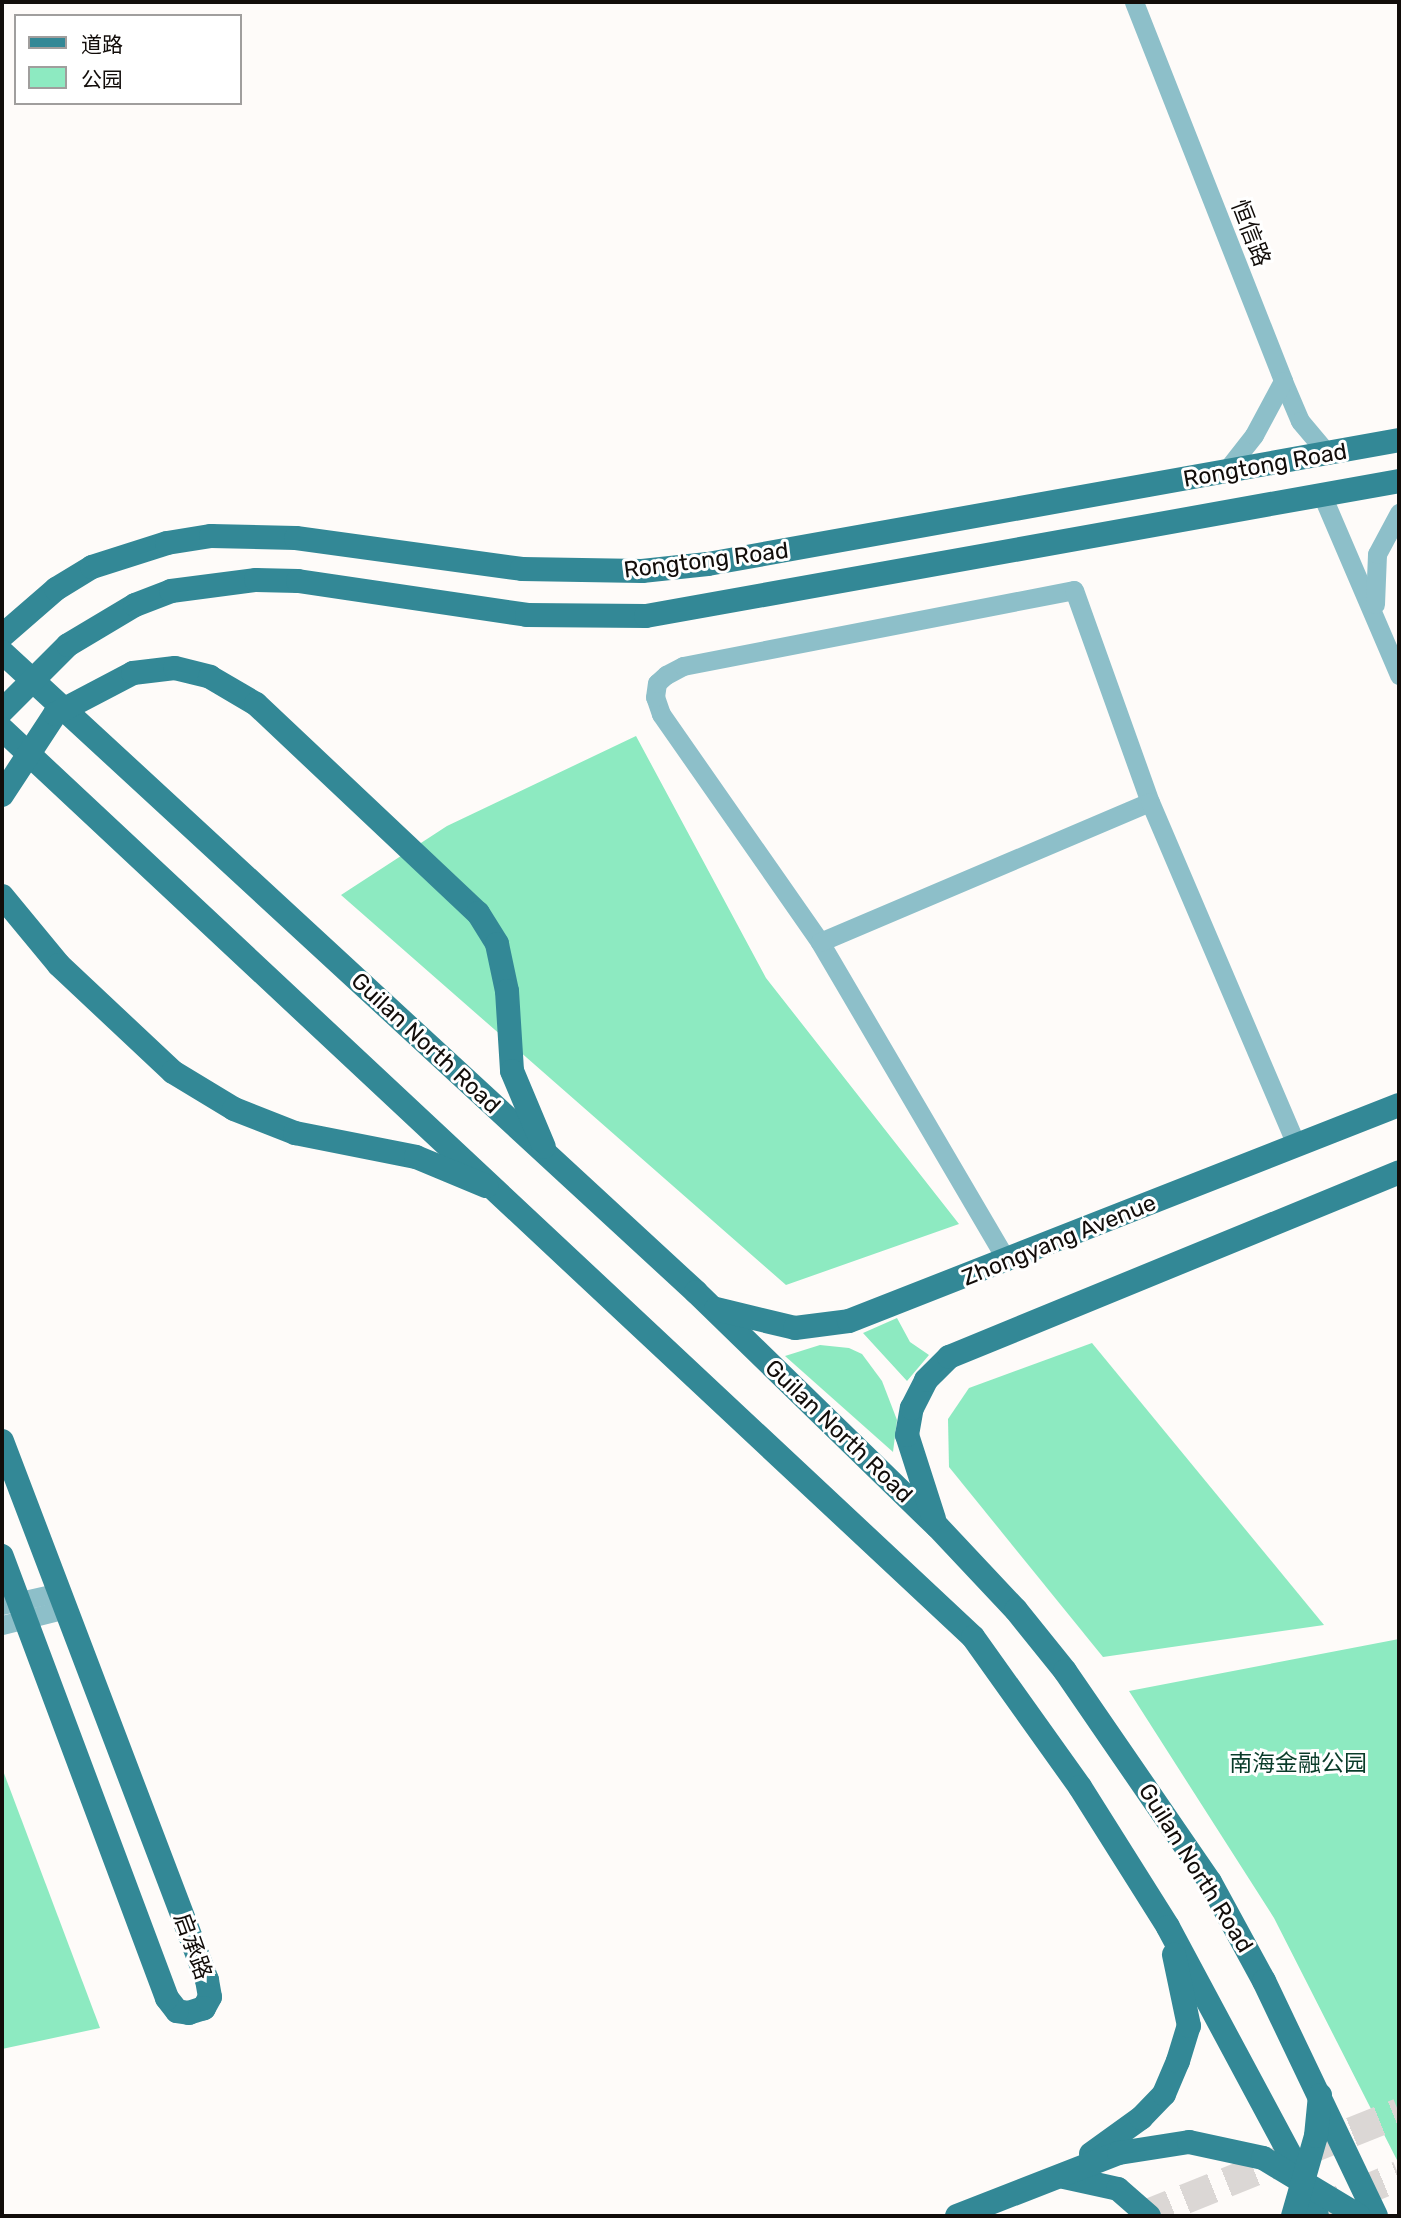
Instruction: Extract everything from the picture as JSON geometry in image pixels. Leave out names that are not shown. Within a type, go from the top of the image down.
[{"type":"main road","name":"Rongtong Road","points":[[2,636],[25,613],[92,567],[142,550],[211,536],[296,538],[522,569],[642,571],[708,564],[1399,440]]},
{"type":"main road","name":"Rongtong Road","points":[[2,711],[68,645],[135,605],[171,591],[215,584],[298,581],[527,615],[646,616],[1399,481]]},
{"type":"main road","name":"Guilan North Road","points":[[2,652],[712,1308],[937,1526],[1016,1610],[1126,1758],[1210,1882],[1320,2095],[1376,2216]]},
{"type":"main road","points":[[2,795],[55,714],[133,673],[175,668],[210,677],[256,704],[478,913],[497,944],[508,991],[512,1071],[549,1157]]},
{"type":"main road","points":[[2,729],[100,817],[973,1637],[1080,1787],[1168,1927],[1305,2183],[1317,2216]]},
{"type":"main road","points":[[2,896],[59,965],[163,1063],[234,1109],[295,1133],[416,1157],[502,1194]]},
{"type":"main road","name":"Zhongyang Avenue","points":[[712,1308],[795,1328],[824,1328],[1007,1261],[1399,1105]]},
{"type":"main road","points":[[937,1526],[907,1435],[912,1408],[926,1380],[949,1357],[1399,1172]]},
{"type":"main road","name":"启承路","points":[[2,1441],[207,1980],[210,1997],[204,2008],[189,2013],[177,2011],[167,1998],[12,1613],[2,1556]]},
{"type":"main road","points":[[1059,2176],[1141,2119],[1164,2094],[1189,2026],[1168,1927]]},
{"type":"main road","points":[[1293,2216],[1305,2183],[1320,2095]]},
{"type":"main road","points":[[957,2216],[1119,2153],[1189,2142],[1263,2158],[1359,2216]]},
{"type":"main road","points":[[1059,2176],[1118,2189],[1149,2216]]},
{"type":"street","name":"恒信路","points":[[1134,2],[1300,421],[1327,453]]},
{"type":"street","points":[[1225,472],[1254,435],[1283,381]]},
{"type":"street","points":[[1322,495],[1399,675]]},
{"type":"street","points":[[1375,616],[1377,554],[1399,513]]},
{"type":"street","points":[[1007,1261],[820,942],[662,714],[655,696],[657,683],[666,675],[683,666],[1074,590],[1150,802],[1297,1146]]},
{"type":"street","points":[[820,942],[1150,802]]},
{"type":"street","points":[[12,1613],[62,1601]]},
{"type":"green space","points":[[636,736],[766,978],[959,1224],[786,1285],[341,895],[447,826]]},
{"type":"green space","points":[[897,1318],[910,1342],[929,1355],[907,1381],[863,1333]]},
{"type":"green space","points":[[1092,1343],[1324,1625],[1103,1657],[949,1467],[948,1419],[969,1388]]},
{"type":"green space","points":[[820,1345],[849,1348],[862,1354],[882,1381],[897,1420],[893,1452],[785,1356]]},
{"type":"green space","name":"南海金融公园","points":[[1399,1639],[1399,2164],[1274,1918],[1129,1691]]},
{"type":"green space","points":[[2,1768],[100,2028],[2,2049]]},
{"type":"tunnel","points":[[1143,2216],[1399,2113]]},
{"type":"tunnel","points":[[1314,2211],[1399,2176]]}]
